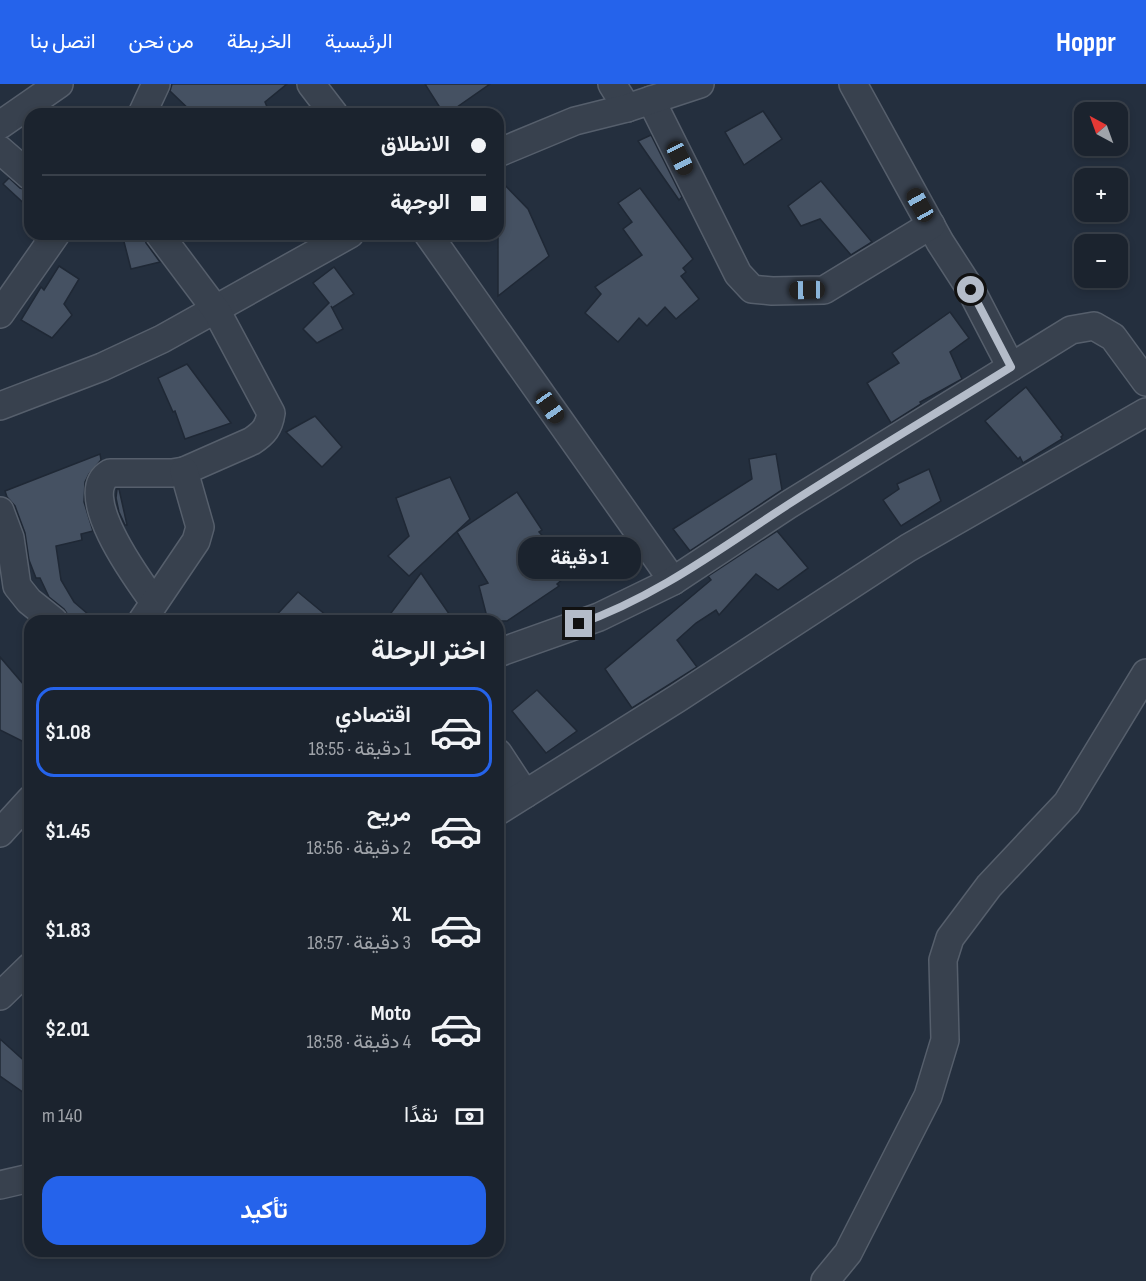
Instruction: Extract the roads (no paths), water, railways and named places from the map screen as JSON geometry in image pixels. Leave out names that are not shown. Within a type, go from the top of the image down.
[{"type":"street","points":[[24,108],[59,84]]},
{"type":"street","points":[[145,108],[156,84]]},
{"type":"street","points":[[311,84],[329,108]]},
{"type":"street","points":[[612,84],[639,104],[738,274],[752,289],[824,290],[931,225]]},
{"type":"street","points":[[504,151],[575,121],[639,104],[700,84]]},
{"type":"street","points":[[853,84],[931,225],[971,290],[1011,367]]},
{"type":"street","points":[[0,125],[24,108]]},
{"type":"street","points":[[0,150],[24,171]]},
{"type":"street","points":[[0,314],[52,240]]},
{"type":"street","points":[[148,612],[106,524],[100,494],[101,481],[110,473],[149,474],[184,471],[252,441],[262,434],[269,423],[271,413],[216,310],[164,240]]},
{"type":"street","points":[[0,406],[102,367],[216,310],[339,240]]},
{"type":"street","points":[[432,240],[673,580]]},
{"type":"street","points":[[504,651],[599,617],[673,580],[788,505],[1071,330],[1094,326],[1113,337],[1146,382]]},
{"type":"street","points":[[504,807],[908,548],[1146,412]]},
{"type":"street","points":[[148,612],[196,541],[200,527],[184,471]]},
{"type":"street","points":[[0,511],[10,538],[17,586],[28,601],[46,615]]},
{"type":"street","points":[[825,1281],[849,1253],[928,1096],[945,1040],[943,960],[950,938],[989,886],[1067,803],[1146,673]]},
{"type":"street","points":[[504,762],[525,794]]},
{"type":"street","points":[[2,827],[24,806]]},
{"type":"street","points":[[0,996],[24,973]]},
{"type":"street","points":[[0,1185],[24,1179]]}]
